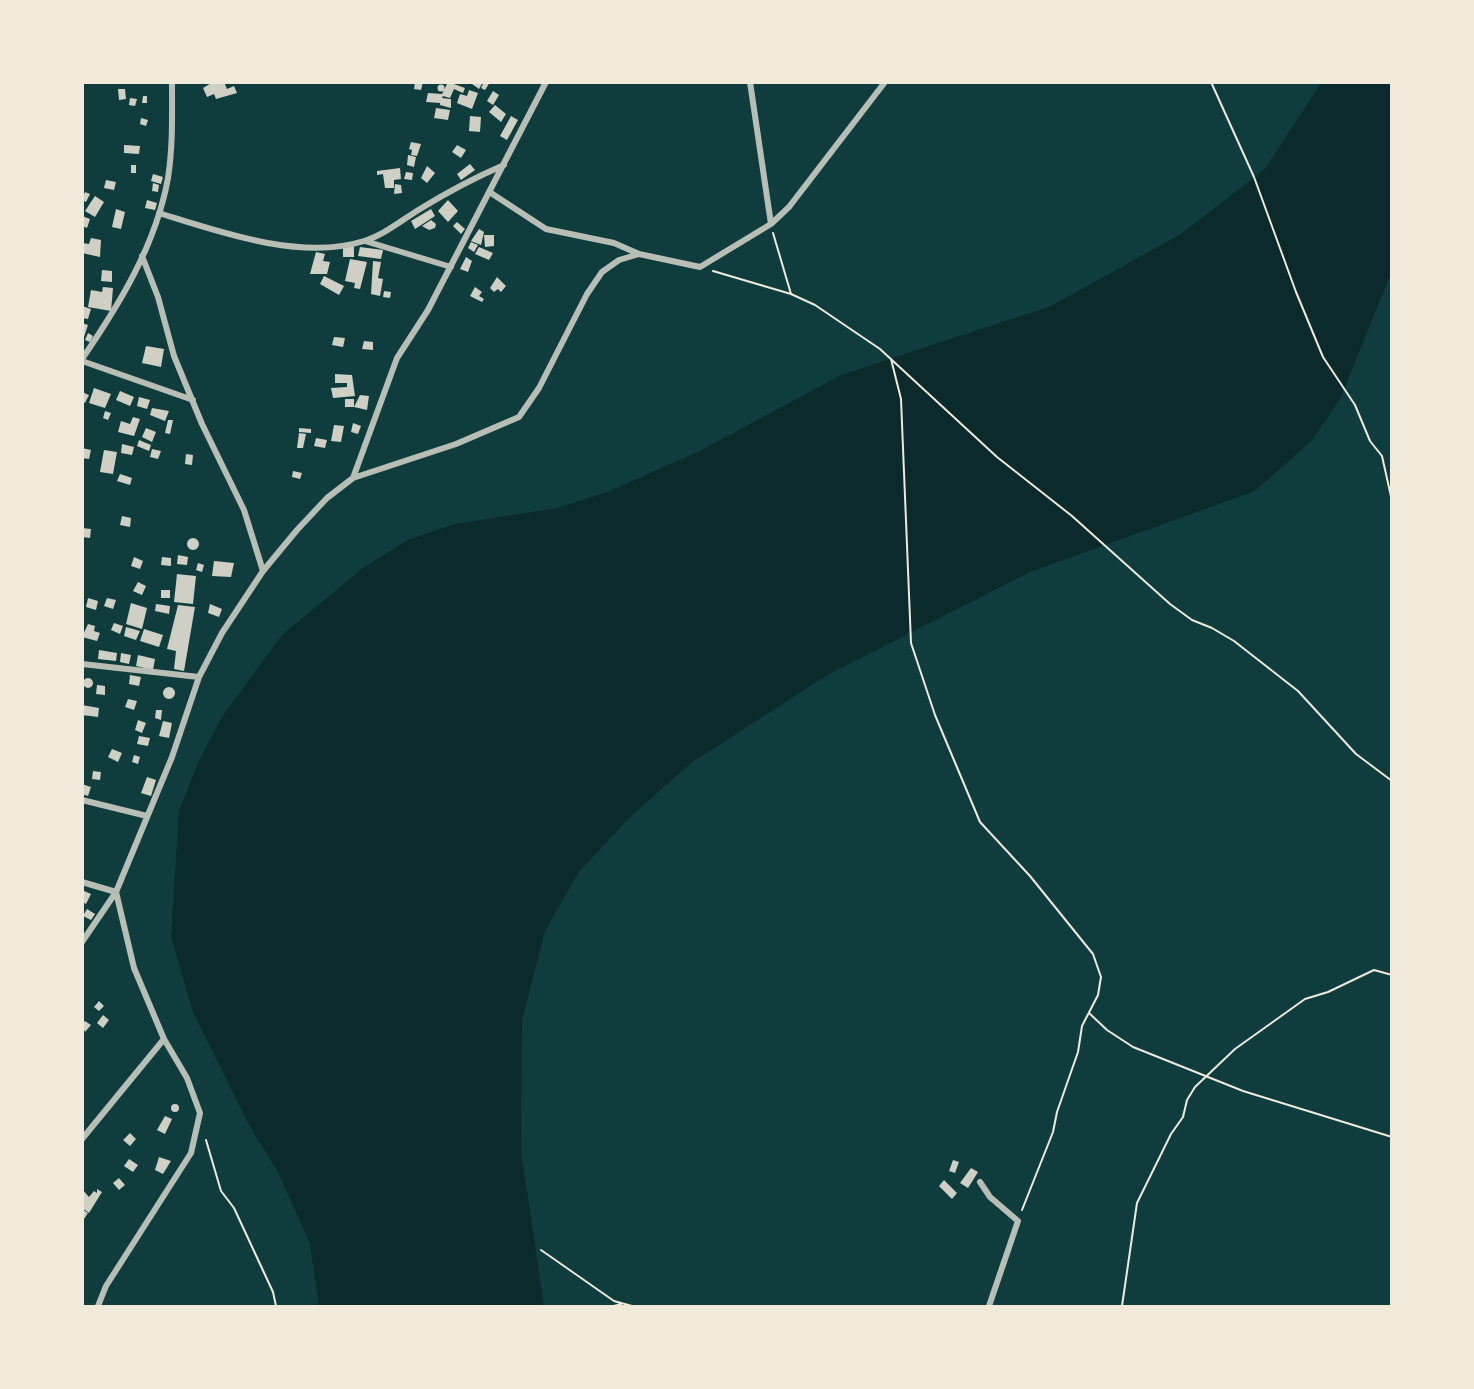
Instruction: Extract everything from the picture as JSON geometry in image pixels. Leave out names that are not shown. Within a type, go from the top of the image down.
[{"type":"street","points":[[172,82],[172,137],[167,179],[159,213],[142,256],[115,312],[82,360],[193,400]]},
{"type":"street","points":[[353,478],[397,358],[451,267],[491,193],[546,82]]},
{"type":"street","points":[[750,82],[771,224]]},
{"type":"street","points":[[491,193],[546,229],[614,243],[639,254],[700,267],[771,224],[789,207],[885,82]]},
{"type":"street","points":[[159,213],[226,234],[291,245],[328,248],[365,241],[430,203],[505,164]]},
{"type":"street","points":[[365,241],[451,267]]},
{"type":"street","points":[[82,942],[116,892],[172,757],[198,677],[222,633],[263,571],[327,498],[353,478],[456,444],[519,417],[539,388],[587,294],[602,272],[619,260],[639,254]]},
{"type":"street","points":[[142,256],[158,297],[174,356],[244,510],[263,571]]},
{"type":"street","points":[[82,664],[198,677]]},
{"type":"street","points":[[82,800],[147,816]]},
{"type":"street","points":[[82,882],[116,892]]},
{"type":"street","points":[[98,1306],[106,1286],[191,1153],[200,1113],[196,1099],[164,1039],[134,968],[116,892]]},
{"type":"street","points":[[82,1139],[164,1039]]},
{"type":"street","points":[[980,1182],[990,1197],[1018,1221],[989,1306]]},
{"type":"path","points":[[1211,82],[1254,177],[1296,292],[1323,357],[1355,405],[1370,441],[1382,456],[1392,501]]},
{"type":"path","points":[[771,224],[791,294]]},
{"type":"path","points":[[700,267],[791,294],[815,305],[891,359],[997,457],[1072,516],[1170,604],[1192,620],[1234,641],[1298,691],[1356,754],[1392,781]]},
{"type":"path","points":[[891,359],[901,399],[911,643],[935,715],[980,822],[1030,876],[1093,954],[1101,977],[1098,995],[1082,1026],[1078,1053],[1057,1112],[1053,1132],[1018,1221]]},
{"type":"path","points":[[1122,1306],[1137,1203],[1171,1134],[1183,1118],[1187,1100],[1205,1076],[1235,1049],[1305,999],[1374,970],[1392,975]]},
{"type":"path","points":[[1089,1013],[1107,1030],[1133,1047],[1243,1091],[1392,1137]]},
{"type":"path","points":[[205,1136],[218,1183],[234,1208],[273,1292],[276,1306]]},
{"type":"path","points":[[541,1250],[594,1288],[621,1304],[632,1306]]},
{"type":"path","points":[[614,1306],[621,1304]]},
{"type":"water","points":[[1321,83],[1391,83],[1391,273],[1341,397],[1312,440],[1255,491],[1030,572],[829,674],[691,763],[631,816],[578,873],[545,931],[522,1021],[521,1151],[544,1306],[319,1306],[310,1244],[278,1172],[249,1125],[193,1012],[171,937],[179,811],[198,763],[222,717],[282,635],[363,568],[408,540],[455,524],[558,508],[607,492],[700,451],[841,375],[1051,306],[1181,234],[1265,169]]},
{"type":"building","points":[[213,82],[224,82],[227,89],[234,86],[237,93],[216,99],[214,94],[207,97],[203,88]]},
{"type":"building","points":[[415,82],[423,82],[421,90],[414,89]]},
{"type":"building","points":[[448,82],[465,88],[463,93],[454,89],[450,98],[443,96],[442,98],[451,99],[451,108],[440,105],[440,103],[426,102],[428,93],[442,94]]},
{"type":"building","points":[[483,82],[479,89],[472,84]]},
{"type":"building","points":[[484,82],[490,82],[485,90],[481,88]]},
{"type":"building","points":[[441,84],[445,88],[441,92],[437,88]]},
{"type":"building","points":[[118,89],[125,89],[126,99],[119,100]]},
{"type":"building","points":[[469,90],[478,93],[472,109],[457,103],[460,94],[467,96]]},
{"type":"building","points":[[493,91],[499,95],[493,105],[487,101]]},
{"type":"building","points":[[143,96],[147,96],[147,103],[142,103]]},
{"type":"building","points":[[130,98],[137,99],[135,106],[129,105]]},
{"type":"building","points":[[495,105],[506,114],[501,122],[489,112]]},
{"type":"building","points":[[436,108],[450,110],[448,120],[434,118]]},
{"type":"building","points":[[470,116],[481,117],[480,132],[469,131]]},
{"type":"building","points":[[511,116],[518,120],[507,140],[500,136]]},
{"type":"building","points":[[141,118],[148,120],[146,126],[140,124]]},
{"type":"building","points":[[411,142],[421,144],[417,156],[411,155],[412,150],[409,149]]},
{"type":"building","points":[[124,145],[140,146],[139,154],[124,153]]},
{"type":"building","points":[[457,145],[466,150],[461,158],[452,152]]},
{"type":"building","points":[[408,155],[416,157],[414,167],[407,165]]},
{"type":"building","points":[[470,164],[475,170],[461,180],[457,174]]},
{"type":"building","points":[[131,165],[136,165],[136,173],[131,173]]},
{"type":"building","points":[[427,166],[435,173],[427,183],[421,178]]},
{"type":"building","points":[[400,168],[401,179],[394,180],[394,188],[385,188],[383,174],[377,175],[377,171]]},
{"type":"building","points":[[406,172],[413,173],[412,180],[404,179]]},
{"type":"building","points":[[153,174],[163,177],[161,184],[151,181]]},
{"type":"building","points":[[106,180],[116,182],[114,190],[104,188]]},
{"type":"building","points":[[153,183],[159,185],[158,192],[152,191]]},
{"type":"building","points":[[395,184],[401,185],[402,193],[394,194]]},
{"type":"building","points":[[85,192],[90,194],[86,202],[82,200]]},
{"type":"building","points":[[95,196],[104,202],[95,217],[85,211]]},
{"type":"building","points":[[147,200],[157,203],[155,210],[145,208]]},
{"type":"building","points":[[448,200],[458,211],[448,222],[438,211]]},
{"type":"building","points":[[116,209],[125,212],[121,229],[112,227]]},
{"type":"building","points":[[431,209],[435,216],[415,229],[411,221]]},
{"type":"building","points":[[82,216],[90,219],[87,228],[82,226]]},
{"type":"building","points":[[431,220],[436,224],[435,228],[429,230],[422,226]]},
{"type":"building","points":[[457,222],[465,229],[461,234],[453,226]]},
{"type":"building","points":[[479,229],[484,232],[481,245],[471,241]]},
{"type":"building","points":[[484,235],[494,235],[494,246],[485,247]]},
{"type":"building","points":[[91,238],[101,240],[100,257],[82,253],[83,243],[89,244]]},
{"type":"building","points":[[471,242],[478,245],[474,252],[468,248]]},
{"type":"building","points":[[343,247],[354,247],[354,257],[343,257]]},
{"type":"building","points":[[360,247],[383,250],[381,259],[358,256]]},
{"type":"building","points":[[479,247],[493,253],[489,260],[475,254]]},
{"type":"building","points":[[316,252],[325,254],[323,261],[330,262],[327,274],[310,274]]},
{"type":"building","points":[[466,257],[472,261],[468,272],[460,269]]},
{"type":"building","points":[[350,259],[367,262],[360,289],[354,288],[355,283],[345,281]]},
{"type":"building","points":[[373,261],[381,262],[378,278],[383,279],[380,296],[371,294]]},
{"type":"building","points":[[102,270],[112,271],[112,282],[101,281]]},
{"type":"building","points":[[324,276],[344,286],[339,295],[320,284]]},
{"type":"building","points":[[497,277],[506,286],[501,292],[498,289],[494,292],[490,288]]},
{"type":"building","points":[[103,287],[113,288],[111,311],[88,307],[91,290],[102,292]]},
{"type":"building","points":[[475,287],[482,292],[479,296],[484,299],[482,302],[470,296]]},
{"type":"building","points":[[384,291],[391,292],[390,298],[383,297]]},
{"type":"building","points":[[82,306],[91,309],[88,319],[82,318]]},
{"type":"building","points":[[82,323],[88,325],[83,340],[82,340]]},
{"type":"building","points":[[88,333],[93,336],[90,342],[85,340]]},
{"type":"building","points":[[334,337],[345,338],[343,347],[332,345]]},
{"type":"building","points":[[364,341],[373,342],[373,350],[362,349]]},
{"type":"building","points":[[146,346],[164,349],[161,367],[142,363]]},
{"type":"building","points":[[335,374],[352,375],[355,396],[333,398],[331,388],[347,387],[347,383],[335,383]]},
{"type":"building","points":[[94,388],[111,394],[105,408],[89,403]]},
{"type":"building","points":[[120,391],[134,397],[130,406],[116,400]]},
{"type":"building","points":[[82,392],[89,395],[85,403],[82,401]]},
{"type":"building","points":[[360,395],[369,396],[367,410],[354,407]]},
{"type":"building","points":[[139,397],[150,400],[147,409],[137,406]]},
{"type":"building","points":[[345,399],[354,399],[354,407],[345,407]]},
{"type":"building","points":[[152,408],[169,411],[165,421],[150,415]]},
{"type":"building","points":[[105,411],[111,413],[108,420],[103,418]]},
{"type":"building","points":[[133,417],[140,419],[134,436],[118,432],[121,421],[130,424]]},
{"type":"building","points":[[168,420],[173,420],[170,434],[165,433]]},
{"type":"building","points":[[353,423],[361,426],[358,434],[351,432]]},
{"type":"building","points":[[334,425],[344,426],[341,442],[331,441]]},
{"type":"building","points":[[146,428],[156,432],[152,442],[142,437]]},
{"type":"building","points":[[299,428],[311,429],[311,433],[299,432]]},
{"type":"building","points":[[299,433],[306,434],[303,448],[297,448]]},
{"type":"building","points":[[316,438],[327,440],[325,448],[314,446]]},
{"type":"building","points":[[139,440],[151,445],[149,451],[137,446]]},
{"type":"building","points":[[122,444],[134,447],[132,455],[121,453]]},
{"type":"building","points":[[82,448],[91,450],[89,459],[82,458]]},
{"type":"building","points":[[152,449],[161,451],[158,459],[150,457]]},
{"type":"building","points":[[104,450],[117,452],[113,474],[100,472]]},
{"type":"building","points":[[186,454],[193,455],[192,465],[185,464]]},
{"type":"building","points":[[293,471],[302,473],[300,479],[292,477]]},
{"type":"building","points":[[120,474],[132,478],[130,485],[117,481]]},
{"type":"building","points":[[122,516],[131,518],[130,527],[120,525]]},
{"type":"building","points":[[82,528],[91,529],[90,538],[82,537]]},
{"type":"building","points":[[195,538],[199,544],[195,550],[191,550],[187,542]]},
{"type":"building","points":[[178,555],[188,557],[187,565],[177,564]]},
{"type":"building","points":[[134,557],[143,561],[140,569],[131,566]]},
{"type":"building","points":[[162,557],[171,558],[171,566],[161,565]]},
{"type":"building","points":[[214,561],[234,563],[231,577],[212,576]]},
{"type":"building","points":[[198,563],[204,565],[202,572],[196,570]]},
{"type":"building","points":[[177,574],[196,576],[193,604],[174,602]]},
{"type":"building","points":[[138,582],[146,586],[142,595],[133,591]]},
{"type":"building","points":[[161,590],[170,590],[170,598],[161,598]]},
{"type":"building","points":[[88,598],[98,601],[96,610],[86,607]]},
{"type":"building","points":[[107,598],[116,600],[113,609],[104,606]]},
{"type":"building","points":[[131,603],[147,608],[142,629],[126,624]]},
{"type":"building","points":[[156,604],[170,606],[169,614],[155,611]]},
{"type":"building","points":[[210,604],[222,609],[219,617],[208,613]]},
{"type":"building","points":[[178,605],[195,607],[184,671],[174,669],[176,651],[167,649]]},
{"type":"building","points":[[114,623],[123,626],[120,634],[111,630]]},
{"type":"building","points":[[88,624],[95,626],[94,631],[100,633],[97,641],[82,637]]},
{"type":"building","points":[[126,627],[140,631],[136,640],[124,636]]},
{"type":"building","points":[[144,629],[163,635],[159,647],[140,641]]},
{"type":"building","points":[[99,650],[117,653],[116,661],[98,659]]},
{"type":"building","points":[[121,653],[131,655],[129,664],[120,662]]},
{"type":"building","points":[[138,655],[155,659],[153,670],[136,666]]},
{"type":"building","points":[[130,675],[141,677],[139,686],[129,684]]},
{"type":"building","points":[[88,678],[93,683],[88,688],[83,683]]},
{"type":"building","points":[[97,685],[105,686],[105,695],[96,694]]},
{"type":"building","points":[[171,687],[175,693],[171,699],[167,699],[163,691]]},
{"type":"building","points":[[128,699],[137,701],[134,710],[125,707]]},
{"type":"building","points":[[82,705],[99,708],[98,717],[82,715]]},
{"type":"building","points":[[156,710],[162,710],[161,720],[155,718]]},
{"type":"building","points":[[138,720],[146,723],[142,733],[135,730]]},
{"type":"building","points":[[163,721],[172,723],[169,738],[159,736]]},
{"type":"building","points":[[139,736],[150,738],[148,746],[137,744]]},
{"type":"building","points":[[112,749],[122,753],[118,762],[108,757]]},
{"type":"building","points":[[134,755],[140,757],[138,764],[132,762]]},
{"type":"building","points":[[93,771],[101,772],[100,780],[92,779]]},
{"type":"building","points":[[147,777],[156,780],[151,796],[141,793]]},
{"type":"building","points":[[82,784],[91,787],[88,796],[82,794]]},
{"type":"building","points":[[82,890],[91,894],[86,904],[82,902]]},
{"type":"building","points":[[87,909],[95,914],[91,920],[83,916]]},
{"type":"building","points":[[99,1001],[104,1006],[99,1011],[94,1007]]},
{"type":"building","points":[[103,1015],[109,1020],[103,1028],[97,1023]]},
{"type":"building","points":[[85,1021],[91,1025],[85,1032],[82,1024]]},
{"type":"building","points":[[175,1104],[179,1108],[175,1112],[171,1108]]},
{"type":"building","points":[[165,1116],[172,1119],[165,1134],[157,1130]]},
{"type":"building","points":[[130,1133],[136,1139],[130,1146],[123,1140]]},
{"type":"building","points":[[159,1157],[171,1161],[163,1174],[155,1170]]},
{"type":"building","points":[[129,1159],[138,1165],[133,1172],[124,1166]]},
{"type":"building","points":[[953,1160],[959,1162],[955,1173],[949,1171]]},
{"type":"building","points":[[971,1168],[978,1172],[968,1188],[960,1183]]},
{"type":"building","points":[[119,1178],[125,1185],[119,1190],[113,1183]]},
{"type":"building","points":[[944,1180],[957,1193],[952,1199],[939,1186]]},
{"type":"building","points":[[82,1189],[89,1197],[94,1191],[97,1193],[97,1189],[102,1192],[89,1213],[82,1208]]},
{"type":"building","points":[[82,1209],[88,1213],[82,1222]]}]
